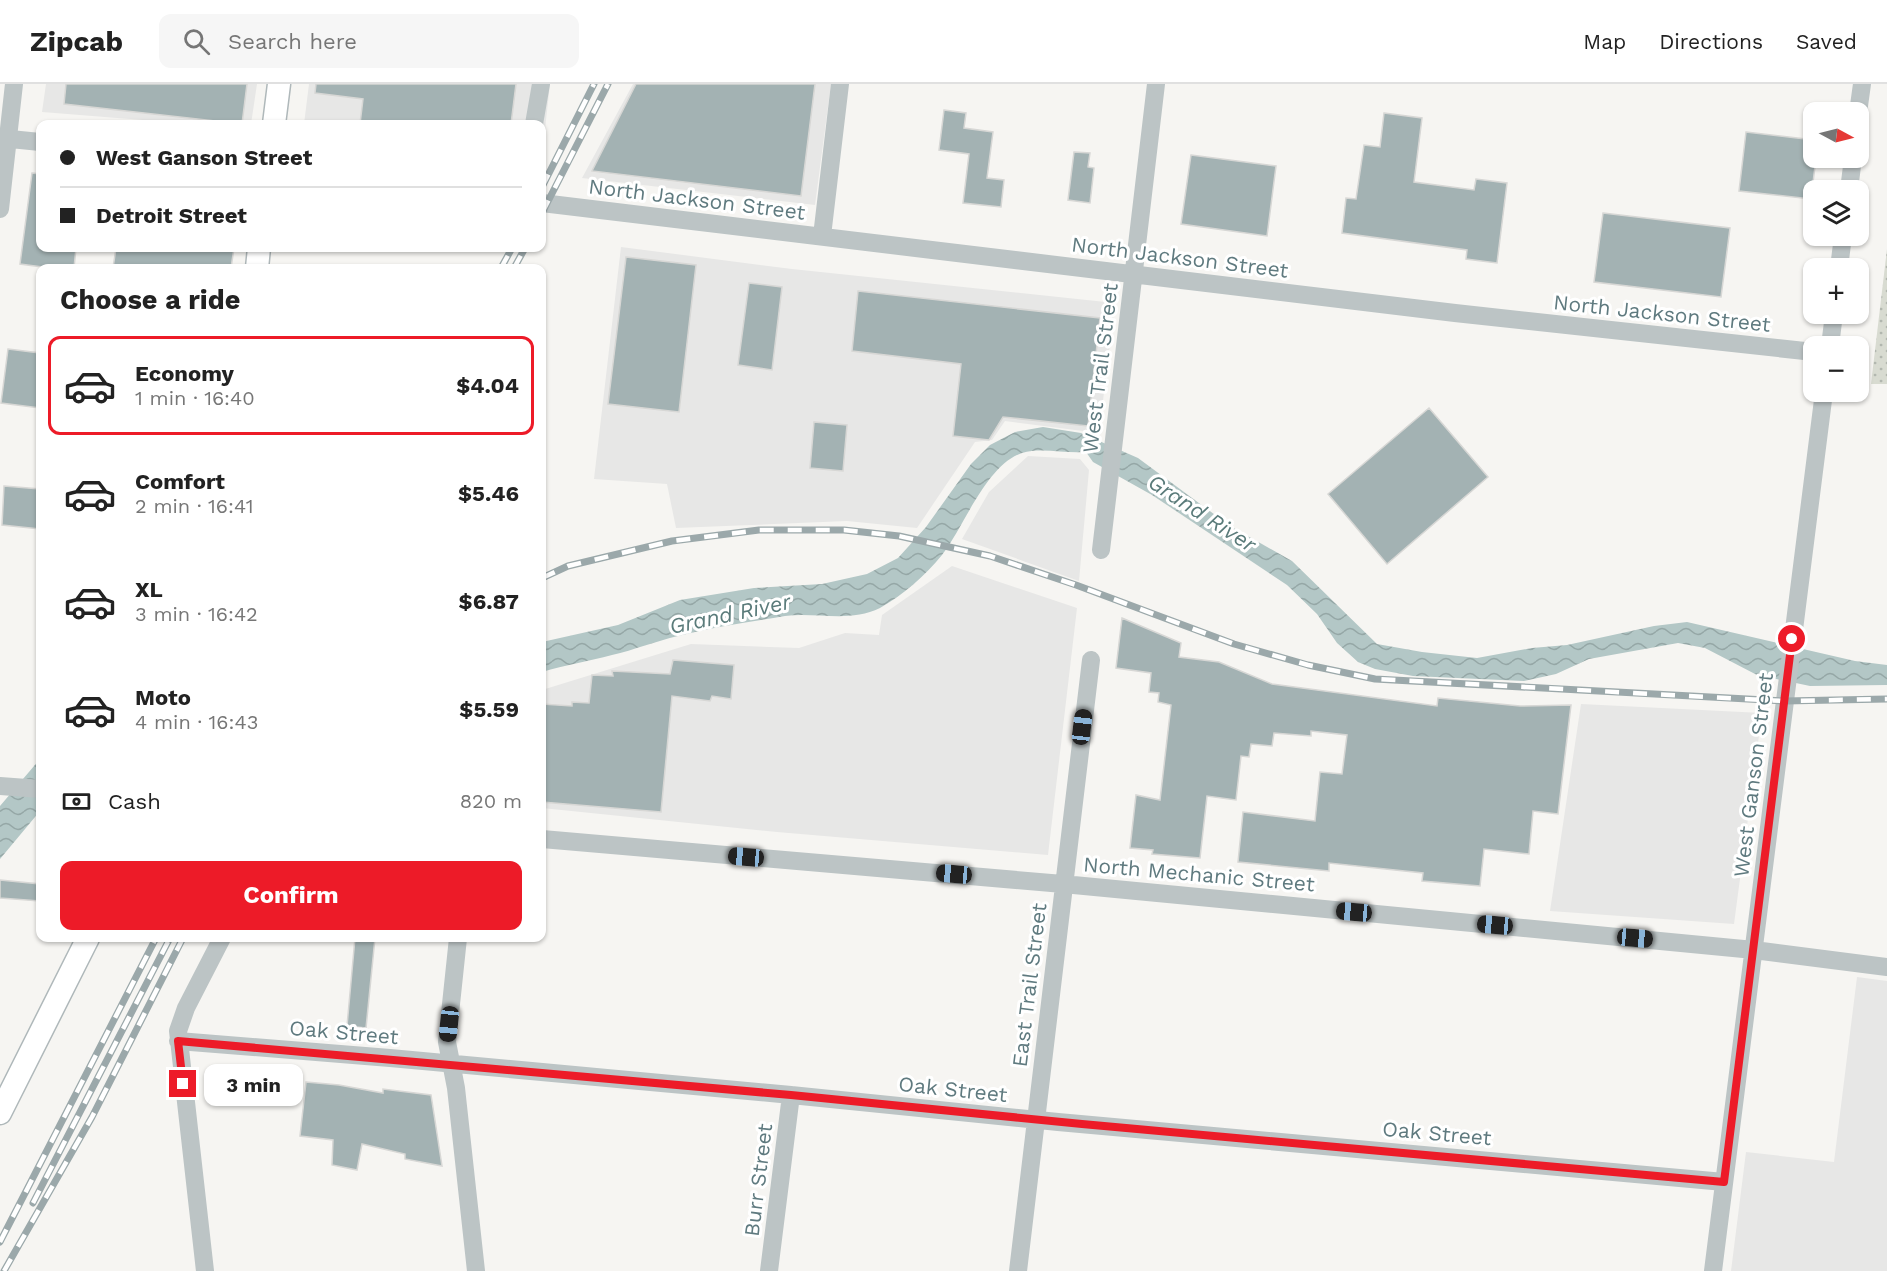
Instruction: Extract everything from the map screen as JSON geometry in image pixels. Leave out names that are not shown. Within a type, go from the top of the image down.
[{"type":"main road","points":[[274,120],[279,84]]},
{"type":"main road","points":[[0,1113],[86,942]]},
{"type":"street","points":[[0,209],[4,138],[14,84]]},
{"type":"street","points":[[535,120],[541,84]]},
{"type":"street","points":[[822,236],[840,84]]},
{"type":"street","name":"West Trail Street","points":[[1101,550],[1156,84]]},
{"type":"street","points":[[1860,102],[1862,84]]},
{"type":"street","points":[[4,138],[36,142]]},
{"type":"street","name":"North Jackson Street","points":[[546,203],[1571,326],[1803,351]]},
{"type":"street","name":"West Ganson Street","points":[[1713,1271],[1823,402]]},
{"type":"street","points":[[1063,884],[1091,660]]},
{"type":"street","points":[[0,786],[36,789]]},
{"type":"street","name":"North Mechanic Street","points":[[546,839],[1063,884],[1754,950],[1887,967]]},
{"type":"street","name":"East Trail Street","points":[[1018,1271],[1063,884]]},
{"type":"street","points":[[205,1271],[178,1041],[182,1015],[220,942]]},
{"type":"street","points":[[458,942],[447,1042],[456,1088],[476,1271]]},
{"type":"street","name":"Oak Street","points":[[178,1041],[791,1095],[1035,1120],[1724,1182]]},
{"type":"street","name":"Burr Street","points":[[769,1271],[791,1095]]},
{"type":"shaded area","points":[[46,84],[257,84],[252,120],[143,120],[42,112]]},
{"type":"shaded area","points":[[309,84],[550,84],[546,120],[304,120]]},
{"type":"shaded area","points":[[633,84],[831,84],[815,205],[582,178]]},
{"type":"shaded area","points":[[621,247],[792,269],[1115,303],[1099,433],[1005,421],[992,440],[975,442],[917,528],[847,521],[676,528],[667,484],[594,479]]},
{"type":"shaded area","points":[[1887,249],[1887,384],[1871,384]]},
{"type":"shaded area","points":[[1028,456],[1080,459],[1089,470],[1079,581],[962,539],[989,492]]},
{"type":"shaded area","points":[[952,566],[1077,608],[1048,855],[777,832],[546,808],[546,689],[691,644],[799,648],[845,633],[879,635],[882,615]]},
{"type":"shaded area","points":[[1581,704],[1762,713],[1734,924],[1550,911]]},
{"type":"shaded area","points":[[1857,977],[1887,981],[1887,1271],[1731,1271],[1746,1152],[1834,1162]]},
{"type":"water","name":"Grand River","points":[[1043,427],[1081,433],[1138,458],[1230,526],[1292,561],[1377,644],[1477,658],[1532,648],[1567,645],[1654,626],[1687,622],[1855,661],[1887,665],[1887,685],[1810,686],[1757,675],[1705,648],[1678,643],[1589,659],[1556,674],[1524,681],[1413,676],[1375,669],[1358,662],[1337,643],[1317,614],[1287,585],[1152,495],[1093,462],[1086,452],[1046,451],[1022,453],[997,470],[942,555],[921,578],[880,608],[857,615],[785,616],[718,627],[546,671],[546,641],[618,625],[680,600],[754,588],[822,584],[867,574],[898,558],[926,527],[971,464],[990,445],[1015,432]]},
{"type":"water","points":[[36,764],[36,816],[0,859],[0,806]]},
{"type":"building","points":[[66,84],[247,84],[242,120],[206,120],[64,104]]},
{"type":"building","points":[[316,84],[516,84],[512,120],[360,120],[363,99],[315,93]]},
{"type":"building","points":[[636,84],[815,84],[801,196],[592,171]]},
{"type":"building","points":[[944,110],[966,113],[964,128],[993,132],[987,178],[1004,180],[1001,207],[963,203],[969,154],[939,150]]},
{"type":"building","points":[[1384,113],[1422,118],[1414,182],[1474,190],[1476,179],[1507,183],[1497,263],[1466,259],[1467,250],[1342,233],[1346,198],[1356,199],[1364,145],[1380,147]]},
{"type":"building","points":[[1746,132],[1803,139],[1803,168],[1815,168],[1813,180],[1803,180],[1803,198],[1739,191]]},
{"type":"building","points":[[1074,152],[1090,153],[1088,167],[1094,168],[1090,203],[1068,200]]},
{"type":"building","points":[[1191,155],[1276,166],[1267,236],[1181,224]]},
{"type":"building","points":[[32,173],[36,174],[36,252],[76,252],[74,264],[36,264],[36,266],[20,264]]},
{"type":"building","points":[[1603,213],[1730,228],[1721,297],[1594,282]]},
{"type":"building","points":[[115,252],[233,252],[232,264],[114,264]]},
{"type":"building","points":[[626,257],[696,265],[679,412],[608,404]]},
{"type":"building","points":[[749,283],[782,287],[772,370],[738,365]]},
{"type":"building","points":[[858,291],[1100,318],[1088,426],[1003,417],[989,440],[953,436],[961,364],[852,351]]},
{"type":"building","points":[[8,349],[36,352],[36,407],[1,403]]},
{"type":"building","points":[[1429,408],[1488,477],[1387,564],[1328,494]]},
{"type":"building","points":[[814,422],[847,425],[843,471],[810,468]]},
{"type":"building","points":[[4,486],[36,489],[36,529],[2,525]]},
{"type":"building","points":[[1122,618],[1181,643],[1179,657],[1219,662],[1272,684],[1437,706],[1438,698],[1520,706],[1571,705],[1558,814],[1533,811],[1529,854],[1484,849],[1480,886],[1422,881],[1423,873],[1329,863],[1329,871],[1238,862],[1243,812],[1315,821],[1320,772],[1342,774],[1347,735],[1311,731],[1311,736],[1274,733],[1272,746],[1251,744],[1249,757],[1241,756],[1236,800],[1207,796],[1200,858],[1152,854],[1153,850],[1130,848],[1136,795],[1160,800],[1171,705],[1158,702],[1159,693],[1149,692],[1151,673],[1116,668]]},
{"type":"building","points":[[673,660],[734,665],[731,699],[712,696],[710,701],[672,696],[661,812],[546,802],[546,704],[572,706],[572,702],[589,703],[592,675],[613,676],[612,671],[670,674]]},
{"type":"building","points":[[0,880],[36,884],[36,901],[0,898]]},
{"type":"building","points":[[355,942],[375,942],[366,1028],[347,1026]]},
{"type":"building","points":[[306,1082],[383,1093],[383,1089],[431,1095],[442,1166],[405,1159],[405,1154],[362,1144],[357,1170],[332,1165],[333,1140],[300,1136]]},
{"type":"railway","points":[[546,179],[594,84]]},
{"type":"railway","points":[[546,205],[608,84]]},
{"type":"railway","points":[[503,264],[510,252]]},
{"type":"railway","points":[[516,264],[523,252]]},
{"type":"railway","points":[[546,576],[568,566],[672,541],[759,530],[844,530],[899,536],[990,556],[1076,585],[1234,644],[1308,665],[1375,679],[1784,701],[1887,699]]},
{"type":"railway","points":[[0,1242],[154,942]]},
{"type":"railway","points":[[33,1203],[168,942]]},
{"type":"railway","points":[[4,1271],[92,1117],[181,942]]},
{"type":"route","points":[[183,1084],[178,1041],[390,1058],[1724,1182],[1792,639]]}]
